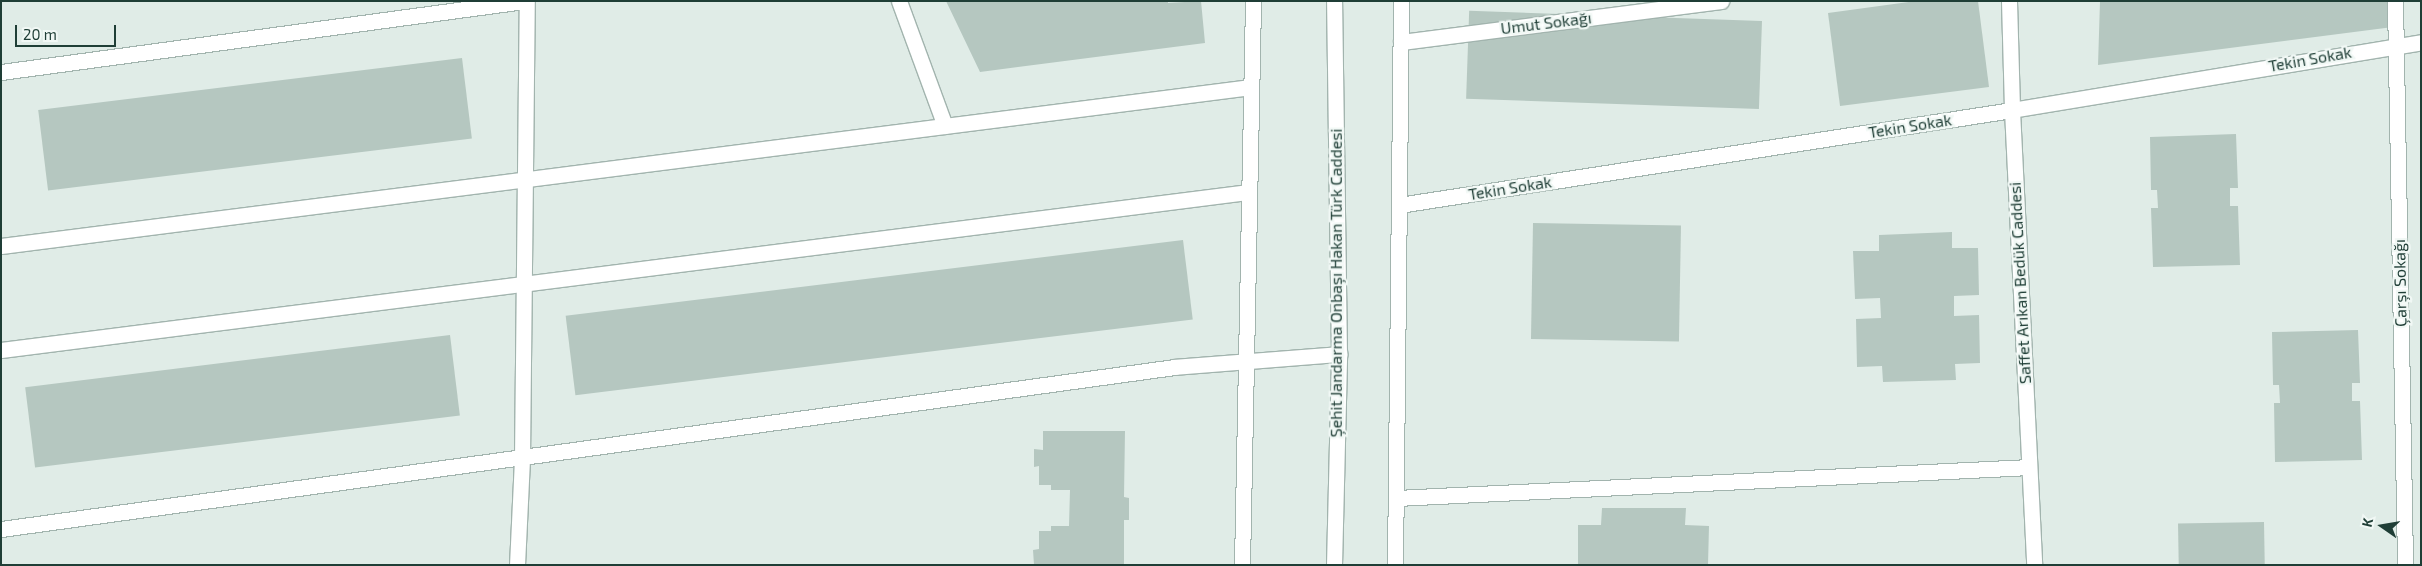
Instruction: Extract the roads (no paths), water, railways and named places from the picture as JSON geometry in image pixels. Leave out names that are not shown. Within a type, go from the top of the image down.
[{"type":"street","points":[[1,72],[525,1],[526,179],[522,458],[517,565]]},
{"type":"street","points":[[899,1],[945,126]]},
{"type":"street","points":[[1242,565],[1253,1]]},
{"type":"street","name":"Şehit Jandarma Onbaşı Hakan Türk Caddesi","points":[[1334,1],[1340,354],[1334,565]]},
{"type":"street","points":[[1396,565],[1402,1]]},
{"type":"street","name":"Umut Sokağı","points":[[1401,42],[1721,1]]},
{"type":"street","name":"Saffet Arıkan Bedük Caddesi","points":[[2009,1],[2012,110],[2034,565]]},
{"type":"street","name":"Çarşı Sokağı","points":[[2395,1],[2405,565]]},
{"type":"street","name":"Tekin Sokak","points":[[1399,206],[2012,110],[2421,42]]},
{"type":"street","points":[[1,246],[1251,87]]},
{"type":"street","points":[[1,350],[1250,192]]},
{"type":"street","points":[[1,528],[1174,367],[1340,354]]},
{"type":"street","points":[[1396,498],[2029,467]]}]
